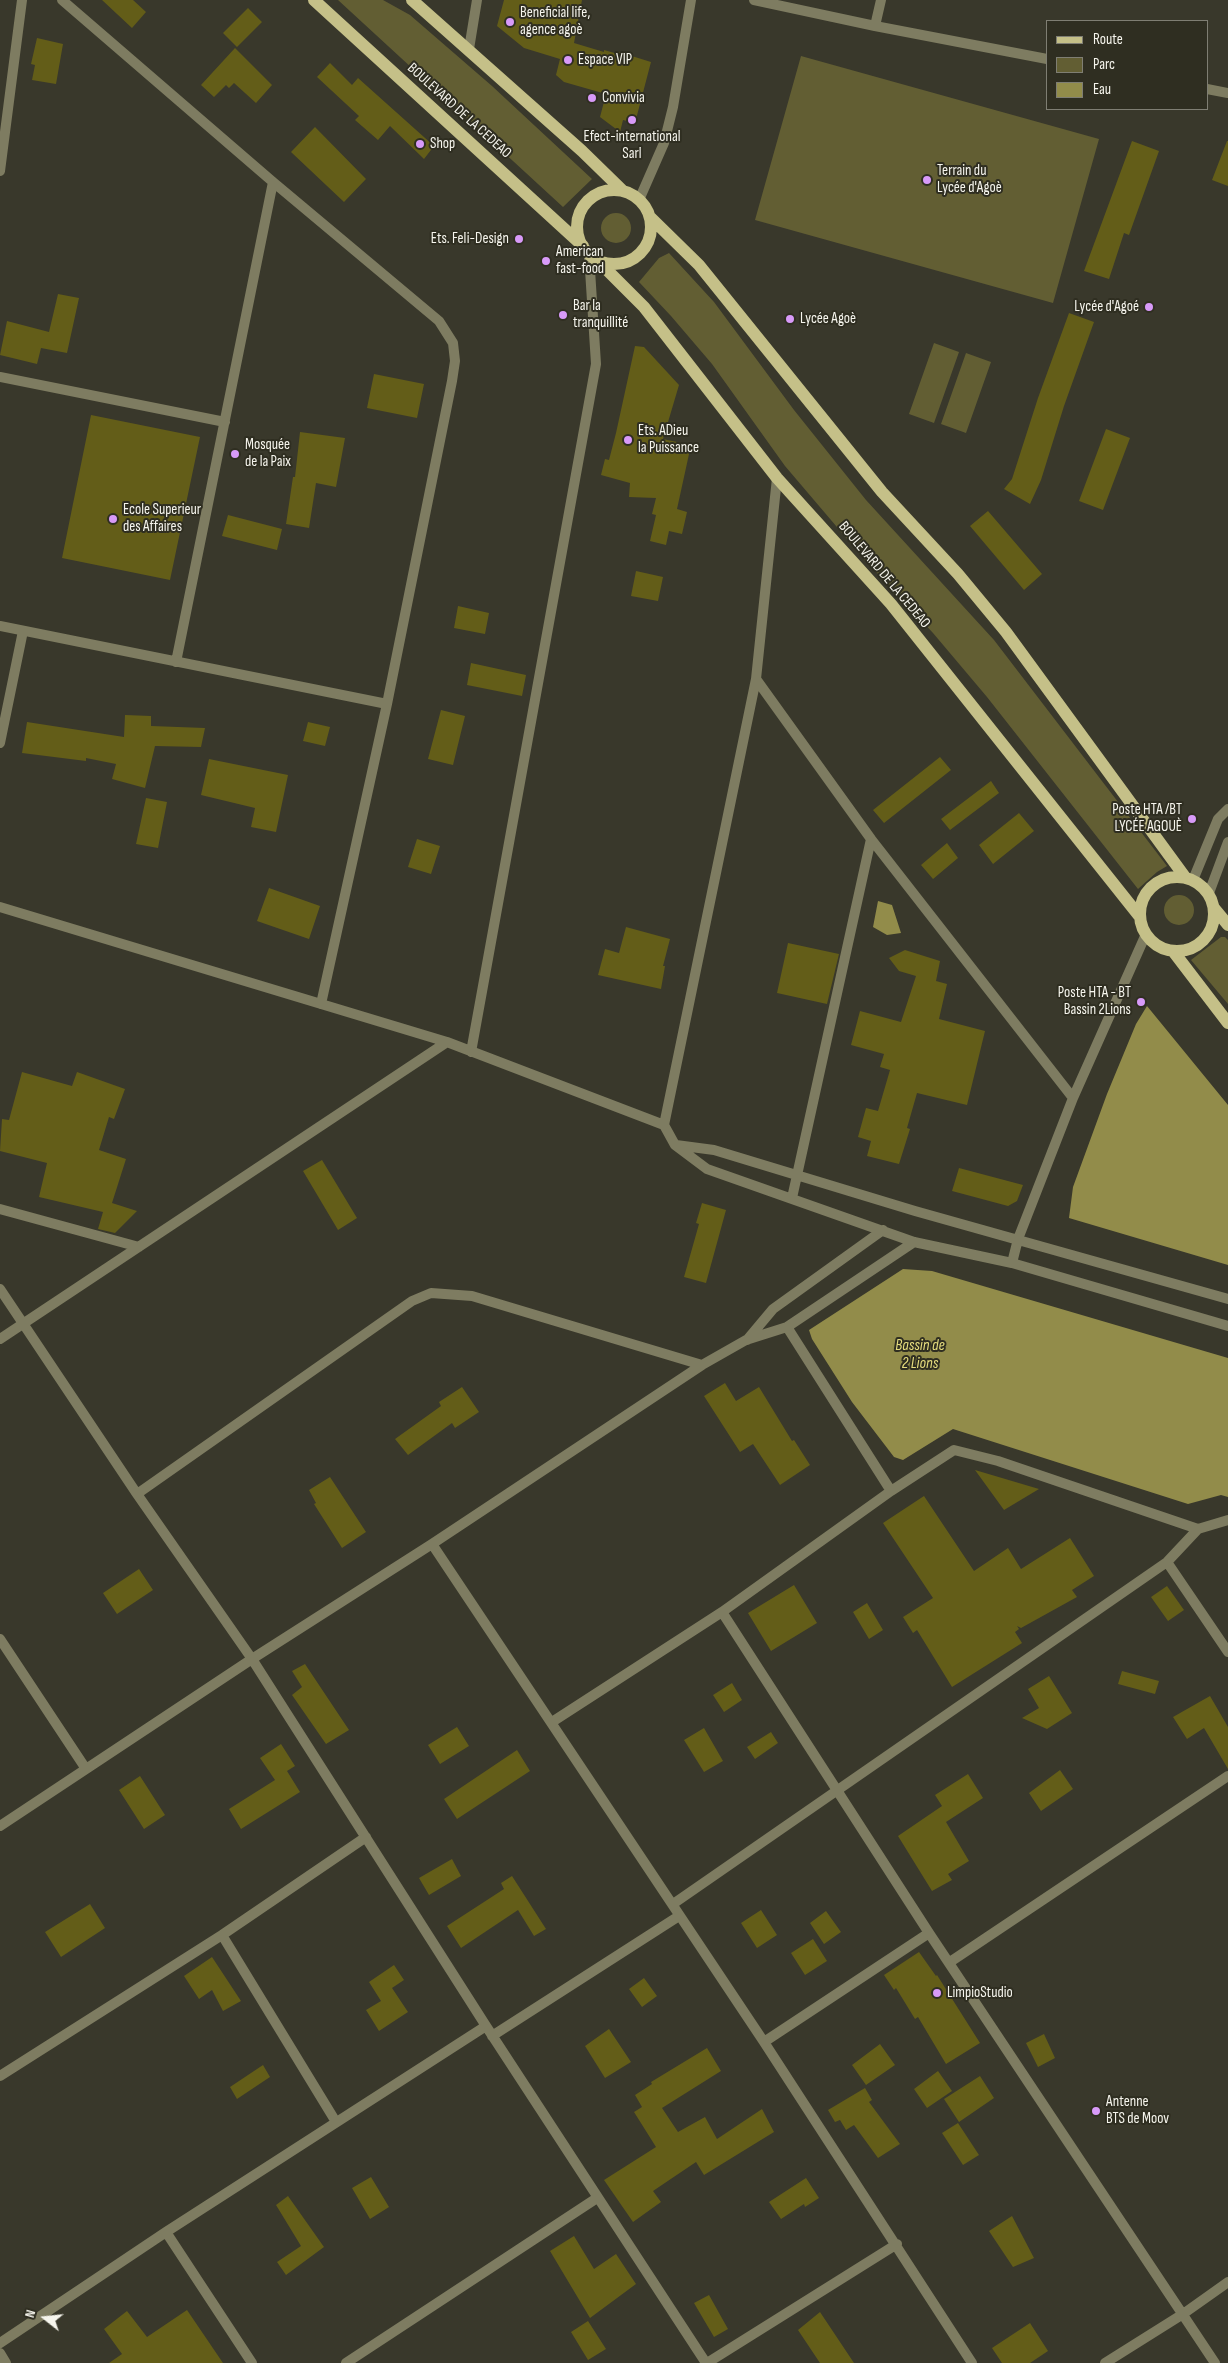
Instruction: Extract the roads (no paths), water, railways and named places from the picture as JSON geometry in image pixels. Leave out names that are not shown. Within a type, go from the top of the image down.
[{"type":"main road","name":"BOULEVARD DE LA CEDEAO","points":[[314,0],[589,253],[644,307],[777,478],[891,604],[1140,917]]},
{"type":"main road","points":[[412,0],[469,49],[623,191],[640,200],[650,216],[699,265],[882,492],[958,574],[1006,632],[1189,879],[1208,893],[1214,908],[1228,925]]},
{"type":"main road","points":[[623,191],[604,192],[595,196],[582,209],[577,228],[589,253],[615,264],[633,258],[646,245],[650,236],[650,216]]},
{"type":"main road","points":[[1189,879],[1168,878],[1153,886],[1143,900],[1140,917],[1146,934],[1157,945],[1173,951],[1190,949],[1204,940],[1213,925],[1214,908]]},
{"type":"main road","points":[[1173,951],[1228,1023]]},
{"type":"street","points":[[0,171],[22,0]]},
{"type":"street","points":[[62,0],[273,182],[439,321],[453,343],[455,361],[452,381],[387,704],[321,1004]]},
{"type":"street","points":[[469,49],[477,0]]},
{"type":"street","points":[[640,200],[664,144],[673,107],[692,0]]},
{"type":"street","points":[[754,0],[875,26],[1046,59]]},
{"type":"street","points":[[875,26],[881,0]]},
{"type":"street","points":[[1208,89],[1228,93]]},
{"type":"street","points":[[176,662],[273,182]]},
{"type":"street","points":[[472,1052],[596,364],[589,253]]},
{"type":"street","points":[[0,377],[224,422]]},
{"type":"street","points":[[664,1125],[756,679],[777,478]]},
{"type":"street","points":[[0,626],[387,704]]},
{"type":"street","points":[[0,743],[23,631]]},
{"type":"street","points":[[756,679],[871,839],[1073,1098]]},
{"type":"street","points":[[1189,879],[1218,819],[1228,809]]},
{"type":"street","points":[[792,1198],[871,839]]},
{"type":"street","points":[[1208,893],[1228,842]]},
{"type":"street","points":[[0,907],[447,1042],[664,1125],[675,1145],[708,1169],[914,1242],[1012,1263],[1228,1326]]},
{"type":"street","points":[[1012,1263],[1018,1239],[1073,1098],[1146,934]]},
{"type":"street","points":[[0,1339],[447,1042]]},
{"type":"street","points":[[675,1145],[714,1150],[797,1176],[1228,1299]]},
{"type":"street","points":[[0,1209],[139,1247]]},
{"type":"street","points":[[746,1340],[773,1309],[883,1230]]},
{"type":"street","points":[[0,1826],[252,1659],[432,1544],[702,1364],[746,1340],[787,1327],[914,1242]]},
{"type":"street","points":[[0,1289],[137,1494],[252,1659],[492,2036],[706,2363],[897,2244]]},
{"type":"street","points":[[137,1494],[412,1301],[432,1293],[472,1296],[702,1364]]},
{"type":"street","points":[[787,1327],[891,1491]]},
{"type":"street","points":[[552,1722],[722,1612],[891,1491],[954,1450],[998,1460],[1198,1530]]},
{"type":"street","points":[[673,1904],[1167,1562],[1198,1530],[1228,1520]]},
{"type":"street","points":[[432,1544],[764,2042],[897,2244],[972,2363]]},
{"type":"street","points":[[1167,1562],[1228,1652]]},
{"type":"street","points":[[722,1612],[929,1933],[1215,2363]]},
{"type":"street","points":[[0,1639],[86,1769]]},
{"type":"street","points":[[950,1962],[1228,1776]]},
{"type":"street","points":[[0,2076],[222,1935],[366,1837]]},
{"type":"street","points":[[492,2036],[679,1916]]},
{"type":"street","points":[[764,2042],[929,1933]]},
{"type":"street","points":[[222,1935],[336,2122]]},
{"type":"street","points":[[0,2343],[166,2232],[486,2026]]},
{"type":"street","points":[[346,2363],[597,2198]]},
{"type":"street","points":[[166,2232],[252,2363]]},
{"type":"street","points":[[1105,2363],[1183,2314],[1228,2282]]},
{"type":"street","points":[[0,2353],[6,2363]]},
{"type":"water","points":[[878,901],[892,905],[901,933],[887,935],[873,927]]},
{"type":"water","points":[[1147,1006],[1228,1105],[1228,1265],[1069,1218],[1073,1187],[1107,1094],[1136,1024]]},
{"type":"water","name":"Bassin de 2 Lions","points":[[903,1269],[932,1271],[1228,1358],[1228,1497],[1221,1495],[1188,1504],[953,1429],[903,1460],[894,1457],[852,1402],[812,1339],[809,1330]]},
{"type":"place","name":"Beneficial life, agence agoè","points":[[510,22]]},
{"type":"place","name":"Espace VIP","points":[[568,60]]},
{"type":"place","name":"Convivia","points":[[592,98]]},
{"type":"place","name":"Efect-international Sarl","points":[[632,120]]},
{"type":"place","name":"Shop","points":[[420,144]]},
{"type":"place","name":"Terrain du Lycée d'Agoè","points":[[927,180]]},
{"type":"place","name":"Ets. Feli-Design","points":[[519,239]]},
{"type":"place","name":"American fast-food","points":[[546,261]]},
{"type":"place","name":"Lycée d'Agoé","points":[[1149,307]]},
{"type":"place","name":"Bar la tranquillité","points":[[563,315]]},
{"type":"place","name":"Lycée Agoè","points":[[790,319]]},
{"type":"place","name":"Ets. ADieu la Puissance","points":[[628,440]]},
{"type":"place","name":"Mosquée de la Paix","points":[[235,454]]},
{"type":"place","name":"Ecole Superieur des Affaires","points":[[113,519]]},
{"type":"place","name":"Poste HTA /BT LYCÉE AGOUÈ","points":[[1192,819]]},
{"type":"place","name":"Poste HTA - BT Bassin 2Lions","points":[[1141,1002]]},
{"type":"place","name":"LimpioStudio","points":[[937,1993]]},
{"type":"place","name":"Antenne BTS de Moov","points":[[1096,2111]]}]
